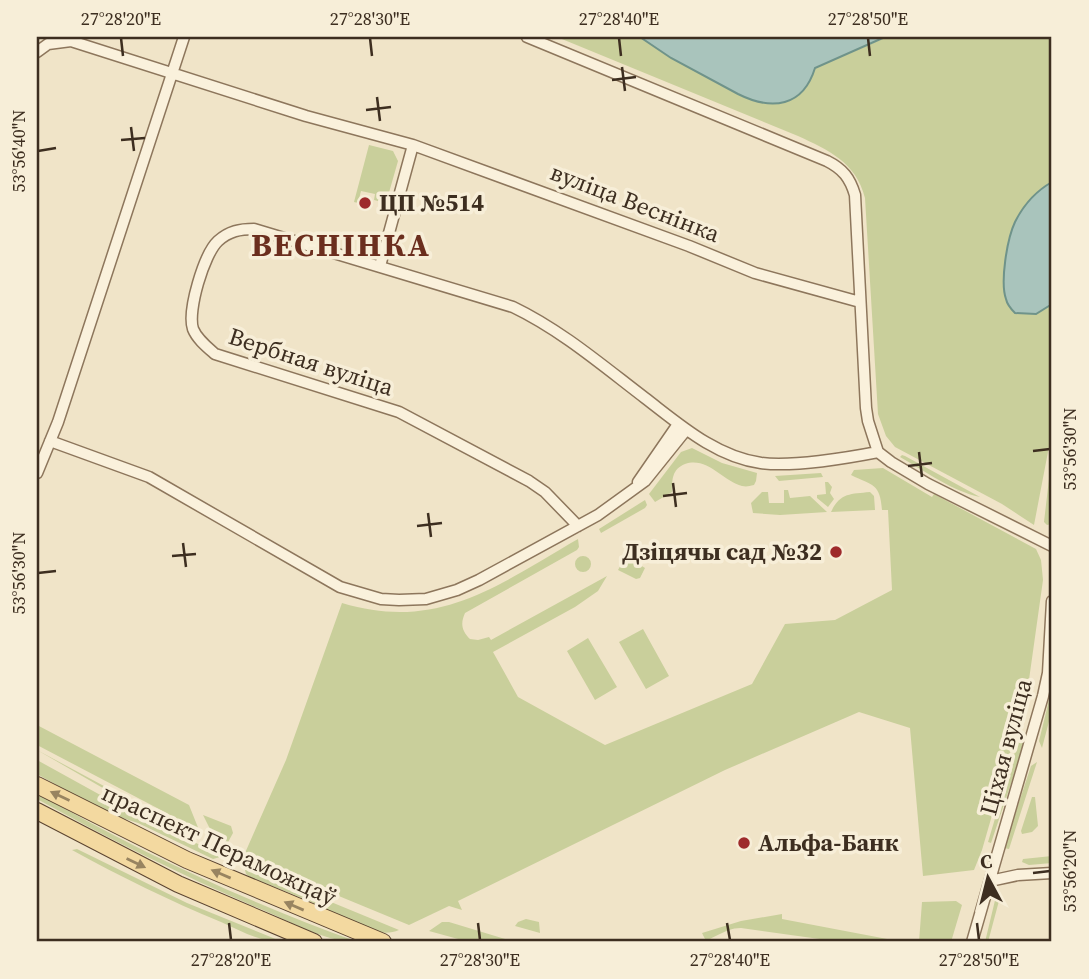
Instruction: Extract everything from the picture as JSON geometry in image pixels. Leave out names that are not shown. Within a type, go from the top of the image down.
[{"type":"main road","name":"праспект Пераможцаў","points":[[37,785],[187,860],[383,942]]},
{"type":"main road","name":"праспект Пераможцаў","points":[[37,811],[178,884],[314,942]]},
{"type":"street","points":[[37,472],[86,340],[184,37]]},
{"type":"street","points":[[527,37],[838,166],[848,178],[855,195],[866,408],[878,452],[928,484],[1052,546]]},
{"type":"street","name":"вуліца Веснінка","points":[[37,52],[48,44],[71,41],[306,116],[413,145],[690,246],[755,273],[860,302]]},
{"type":"street","points":[[380,266],[413,145]]},
{"type":"street","name":"Вербная вуліца","points":[[578,526],[545,492],[529,481],[416,420],[379,405],[215,354],[198,338],[193,328],[191,309],[208,256],[217,242],[235,231],[254,229],[513,307],[544,321],[682,427],[728,454],[761,463],[828,459],[878,452]]},
{"type":"street","points":[[50,441],[149,477],[340,587],[381,599],[426,599],[457,590],[578,526],[617,502],[635,487],[640,477],[682,427]]},
{"type":"street","name":"Ціхая вуліца","points":[[972,942],[1044,695],[1048,673],[1052,601]]},
{"type":"street","points":[[990,881],[1018,875],[1052,873]]},
{"type":"green space","points":[[557,37],[640,37],[671,58],[738,94],[774,103],[795,98],[810,81],[815,68],[887,37],[1052,37],[1052,431],[1034,525],[1002,504],[895,447],[886,436],[878,414],[865,198],[848,166],[830,152],[798,136]]},
{"type":"green space","points":[[369,145],[393,151],[398,161],[386,203],[374,200],[375,194],[361,191],[358,203],[354,202]]},
{"type":"green space","points":[[692,448],[722,463],[757,473],[754,485],[742,486],[708,466],[693,462],[677,469],[672,492],[655,502],[649,494],[681,452]]},
{"type":"green space","points":[[1052,453],[1052,524],[1047,525],[1044,522]]},
{"type":"green space","points":[[902,455],[980,497],[939,480],[900,457]]},
{"type":"green space","points":[[883,468],[932,497],[934,494],[1036,549],[1041,560],[1043,580],[1027,694],[974,870],[923,876],[910,728],[859,712],[725,770],[458,901],[462,910],[449,906],[409,925],[254,861],[245,853],[286,760],[342,603],[377,610],[409,612],[438,608],[494,587],[578,539],[577,550],[465,613],[463,627],[470,639],[489,637],[491,640],[607,576],[598,591],[575,607],[493,652],[518,697],[605,745],[752,684],[785,624],[835,620],[892,590],[888,510],[882,510],[874,486],[851,475],[854,470]]},
{"type":"green space","points":[[821,473],[823,477],[779,481],[775,476]]},
{"type":"green space","points":[[825,482],[832,487],[830,493],[834,499],[828,507],[817,498],[817,495],[826,494]]},
{"type":"green space","points":[[784,490],[788,490],[790,498],[810,496],[827,512],[780,515],[753,513],[751,503],[762,492],[768,492],[769,503],[784,503]]},
{"type":"green space","points":[[870,492],[874,496],[875,510],[831,512],[842,498]]},
{"type":"green space","points":[[645,500],[645,508],[601,533],[599,529]]},
{"type":"green space","points":[[580,556],[586,556],[591,564],[589,570],[580,572],[575,567],[575,561]]},
{"type":"green space","points":[[632,560],[645,568],[640,578],[636,579],[618,570],[622,563]]},
{"type":"green space","points":[[643,629],[669,676],[646,689],[619,642]]},
{"type":"green space","points":[[588,638],[617,687],[595,700],[567,651]]},
{"type":"green space","points":[[1052,688],[1052,710],[1042,748],[1039,741]]},
{"type":"green space","points":[[37,725],[189,805],[199,830],[37,745]]},
{"type":"green space","points":[[1020,735],[1025,742],[991,843],[988,842]]},
{"type":"green space","points":[[37,750],[195,835],[115,795]]},
{"type":"green space","points":[[37,760],[142,818],[224,856],[213,859],[138,823],[106,813],[37,774]]},
{"type":"green space","points":[[1037,762],[1009,849],[1004,848],[1031,766]]},
{"type":"green space","points":[[37,793],[194,875],[358,942],[314,932],[212,888],[66,815],[37,799]]},
{"type":"green space","points":[[1032,797],[1035,797],[1038,826],[1032,832],[1022,834],[1021,831]]},
{"type":"green space","points":[[203,815],[231,826],[233,833],[227,844],[214,837]]},
{"type":"green space","points":[[77,849],[187,903],[283,942],[251,935],[183,906],[72,850]]},
{"type":"green space","points":[[1052,856],[1052,863],[1029,865],[1022,862],[1023,859]]},
{"type":"green space","points":[[244,866],[399,930],[377,932],[352,924],[307,900],[250,877]]},
{"type":"green space","points":[[997,892],[1000,897],[988,942],[985,942]]},
{"type":"green space","points":[[956,901],[962,905],[951,942],[919,942],[922,902]]},
{"type":"green space","points":[[782,914],[782,919],[903,942],[841,942],[741,928],[697,942],[705,939],[702,933],[741,921]]},
{"type":"green space","points":[[526,919],[539,922],[540,933],[515,926]]},
{"type":"green space","points":[[442,922],[515,942],[469,942],[429,931]]},
{"type":"water","points":[[640,37],[885,37],[815,68],[803,91],[794,98],[774,104],[738,94],[671,58]]},
{"type":"water","points":[[1052,182],[1052,304],[1036,314],[1015,313],[1007,303],[1004,292],[1009,239],[1015,222],[1026,205]]},
{"type":"place","name":"ЦП №514","points":[[365,203]]},
{"type":"place","name":"Дзіцячы сад №32","points":[[836,552]]},
{"type":"place","name":"Альфа-Банк","points":[[744,843]]},
{"type":"district","name":"ВЕСНІНКА","points":[[341,245]]}]
